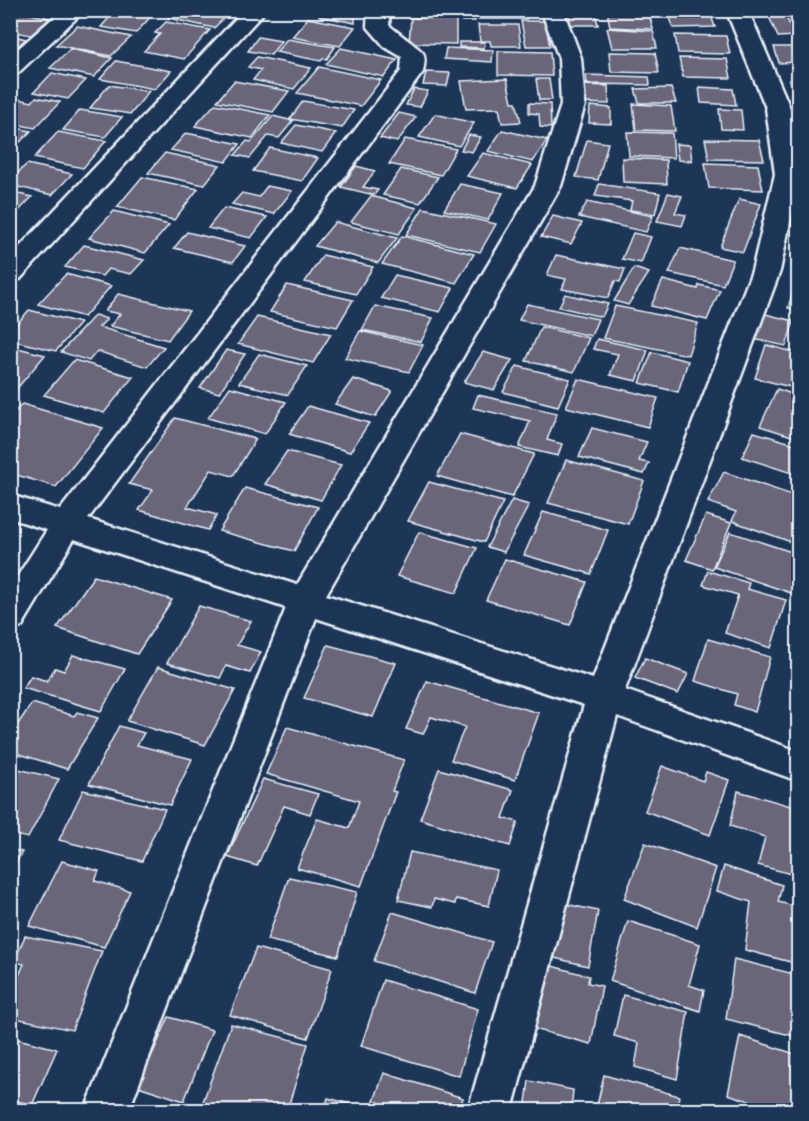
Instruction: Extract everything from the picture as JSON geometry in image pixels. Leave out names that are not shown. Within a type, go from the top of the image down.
[{"type":"street","points":[[10,68],[75,10]]},
{"type":"street","points":[[10,273],[256,10]]},
{"type":"street","points":[[10,617],[67,524],[412,72],[413,54],[393,42],[378,26],[379,10]]},
{"type":"street","points":[[107,1110],[306,600],[548,186],[573,105],[570,58],[552,10]]},
{"type":"street","points":[[490,1110],[604,697],[766,271],[788,174],[778,108],[737,10]]},
{"type":"street","points":[[10,506],[604,697],[798,766]]},
{"type":"building","points":[[116,10],[133,10],[153,14],[136,33],[101,27]]},
{"type":"building","points":[[176,10],[215,10],[229,13],[214,28],[168,18]]},
{"type":"building","points":[[322,10],[355,11],[355,23],[319,16]]},
{"type":"building","points":[[413,10],[455,10],[455,15],[413,14]]},
{"type":"building","points":[[457,10],[474,13],[475,21],[462,21],[462,17],[457,17]]},
{"type":"building","points":[[476,10],[525,11],[526,19],[477,19]]},
{"type":"building","points":[[568,10],[595,10],[598,25],[571,25]]},
{"type":"building","points":[[607,10],[648,10],[653,29],[610,27]]},
{"type":"building","points":[[668,10],[709,10],[715,27],[673,28]]},
{"type":"building","points":[[766,10],[790,10],[794,19],[787,19],[795,36],[778,37]]},
{"type":"building","points":[[15,11],[50,18],[31,35],[10,31],[10,15]]},
{"type":"building","points":[[308,18],[355,27],[340,46],[292,37]]},
{"type":"building","points":[[411,18],[456,18],[456,44],[409,43]]},
{"type":"building","points":[[521,21],[545,21],[550,46],[526,46]]},
{"type":"building","points":[[166,22],[210,30],[184,59],[144,51],[160,34],[155,33]]},
{"type":"building","points":[[478,25],[518,25],[521,46],[491,46],[490,41],[480,41]]},
{"type":"building","points":[[77,26],[131,37],[111,56],[56,45]]},
{"type":"building","points":[[607,28],[653,31],[657,48],[612,48]]},
{"type":"building","points":[[10,35],[26,39],[10,53]]},
{"type":"building","points":[[675,35],[726,36],[730,54],[678,53]]},
{"type":"building","points":[[258,37],[281,41],[271,55],[248,51]]},
{"type":"building","points":[[287,39],[335,47],[327,59],[323,58],[321,61],[276,52]]},
{"type":"building","points":[[459,42],[485,42],[484,48],[459,47]]},
{"type":"building","points":[[774,47],[797,47],[798,62],[779,63]]},
{"type":"building","points":[[341,48],[397,60],[384,77],[326,64]]},
{"type":"building","points":[[446,48],[493,50],[492,62],[444,59]]},
{"type":"building","points":[[70,49],[112,58],[94,77],[50,68]]},
{"type":"building","points":[[498,51],[550,52],[552,76],[498,75]]},
{"type":"building","points":[[609,52],[655,53],[659,73],[611,72]]},
{"type":"building","points":[[257,57],[311,68],[294,89],[253,80],[261,70],[248,67]]},
{"type":"building","points":[[679,58],[727,59],[731,78],[683,77]]},
{"type":"building","points":[[116,61],[171,71],[155,89],[100,79]]},
{"type":"building","points":[[319,67],[381,80],[361,106],[297,93]]},
{"type":"building","points":[[426,72],[450,73],[447,86],[423,85]]},
{"type":"building","points":[[52,73],[86,80],[68,99],[34,92]]},
{"type":"building","points":[[586,75],[649,77],[650,85],[587,84]]},
{"type":"building","points":[[507,79],[512,102],[516,102],[521,122],[502,123],[499,108],[466,109],[461,81]]},
{"type":"building","points":[[536,79],[549,79],[552,100],[539,100]]},
{"type":"building","points":[[790,80],[798,80],[798,100],[797,100]]},
{"type":"building","points":[[234,81],[289,91],[273,112],[217,101]]},
{"type":"building","points":[[109,85],[149,91],[131,114],[90,108]]},
{"type":"building","points":[[584,85],[608,86],[609,104],[585,103]]},
{"type":"building","points":[[699,87],[733,89],[736,105],[701,103]]},
{"type":"building","points":[[671,88],[676,103],[639,103],[635,89]]},
{"type":"building","points":[[414,89],[428,91],[420,107],[406,105]]},
{"type":"building","points":[[36,97],[60,102],[35,128],[10,123],[10,107],[19,99],[32,102]]},
{"type":"building","points":[[303,101],[354,110],[342,128],[290,119]]},
{"type":"building","points":[[529,103],[550,104],[551,128],[540,127],[539,114],[529,113]]},
{"type":"building","points":[[215,104],[270,115],[252,138],[195,126]]},
{"type":"building","points":[[633,104],[671,106],[675,131],[636,130]]},
{"type":"building","points":[[590,106],[611,108],[611,124],[589,123]]},
{"type":"building","points":[[719,109],[741,110],[743,130],[721,129]]},
{"type":"building","points":[[80,110],[122,117],[105,137],[63,130]]},
{"type":"building","points":[[399,113],[416,117],[397,142],[380,138]]},
{"type":"building","points":[[435,114],[474,123],[459,146],[419,137]]},
{"type":"building","points":[[273,116],[293,121],[279,138],[268,136],[250,158],[235,155],[247,141],[251,142]]},
{"type":"building","points":[[296,125],[336,133],[322,152],[281,143]]},
{"type":"building","points":[[10,127],[31,131],[10,152]]},
{"type":"building","points":[[502,130],[547,140],[533,162],[488,151]]},
{"type":"building","points":[[58,132],[106,141],[83,168],[34,158]]},
{"type":"building","points":[[627,132],[672,133],[674,158],[629,156]]},
{"type":"building","points":[[186,133],[240,144],[226,162],[171,150]]},
{"type":"building","points":[[469,135],[481,137],[472,152],[461,150]]},
{"type":"building","points":[[405,139],[456,149],[441,175],[389,164]]},
{"type":"building","points":[[705,139],[759,140],[764,160],[709,159]]},
{"type":"building","points":[[587,140],[608,143],[598,180],[576,177]]},
{"type":"building","points":[[676,144],[690,145],[692,161],[678,160]]},
{"type":"building","points":[[270,148],[318,158],[302,181],[253,171]]},
{"type":"building","points":[[165,153],[220,165],[204,185],[148,173]]},
{"type":"building","points":[[483,153],[532,165],[517,188],[467,176]]},
{"type":"building","points":[[622,158],[666,160],[667,184],[623,182]]},
{"type":"building","points":[[705,163],[758,165],[763,190],[709,188]]},
{"type":"building","points":[[27,164],[72,174],[52,195],[10,185],[10,180]]},
{"type":"building","points":[[356,166],[375,171],[363,187],[378,190],[374,195],[341,187]]},
{"type":"building","points":[[401,169],[438,177],[420,203],[383,195]]},
{"type":"building","points":[[142,177],[198,189],[174,220],[117,207]]},
{"type":"building","points":[[460,184],[503,193],[488,220],[444,210]]},
{"type":"building","points":[[599,184],[660,193],[655,214],[630,210],[632,201],[595,196]]},
{"type":"building","points":[[267,186],[292,191],[274,214],[232,204],[242,193],[259,197]]},
{"type":"building","points":[[10,192],[32,197],[10,220]]},
{"type":"building","points":[[668,193],[682,196],[675,213],[686,215],[682,226],[657,221]]},
{"type":"building","points":[[371,196],[417,208],[399,234],[351,222]]},
{"type":"building","points":[[739,199],[761,204],[743,252],[720,247]]},
{"type":"building","points":[[587,202],[653,216],[646,232],[579,217]]},
{"type":"building","points":[[224,208],[267,217],[251,238],[208,228]]},
{"type":"building","points":[[423,208],[496,224],[480,252],[406,235]]},
{"type":"building","points":[[114,211],[169,225],[145,253],[89,238]]},
{"type":"building","points":[[553,216],[582,223],[571,244],[541,237]]},
{"type":"building","points":[[335,222],[397,238],[378,263],[315,246]]},
{"type":"building","points":[[187,232],[245,246],[233,262],[174,248]]},
{"type":"building","points":[[633,233],[651,237],[641,263],[622,259]]},
{"type":"building","points":[[402,236],[474,254],[456,283],[382,264]]},
{"type":"building","points":[[84,245],[144,260],[131,274],[108,269],[102,276],[65,267]]},
{"type":"building","points":[[680,248],[733,260],[723,285],[669,273]]},
{"type":"building","points":[[323,255],[373,267],[356,294],[305,282]]},
{"type":"building","points":[[556,255],[625,269],[620,282],[615,281],[608,298],[562,289],[566,279],[547,275]]},
{"type":"building","points":[[634,268],[649,273],[628,305],[614,301]]},
{"type":"building","points":[[66,274],[111,286],[84,317],[38,304]]},
{"type":"building","points":[[395,275],[453,288],[440,312],[381,298]]},
{"type":"building","points":[[663,280],[698,289],[699,285],[720,290],[707,320],[651,306]]},
{"type":"building","points":[[795,284],[798,285],[798,310],[788,308]]},
{"type":"building","points":[[287,285],[353,300],[337,327],[270,312]]},
{"type":"building","points":[[118,294],[189,311],[168,340],[110,326],[120,314],[105,311]]},
{"type":"building","points":[[565,294],[608,304],[602,317],[559,307]]},
{"type":"building","points":[[527,304],[598,319],[591,336],[519,320]]},
{"type":"building","points":[[375,306],[433,318],[421,342],[362,330]]},
{"type":"building","points":[[615,306],[698,323],[688,355],[603,338]]},
{"type":"building","points":[[29,310],[80,323],[56,351],[10,340],[10,332]]},
{"type":"building","points":[[761,313],[794,321],[786,346],[753,339]]},
{"type":"building","points":[[95,315],[107,319],[99,327],[164,347],[147,367],[97,351],[89,361],[61,352]]},
{"type":"building","points":[[257,317],[331,334],[313,363],[238,344]]},
{"type":"building","points":[[541,327],[589,338],[574,372],[526,361]]},
{"type":"building","points":[[360,331],[423,345],[409,372],[345,358]]},
{"type":"building","points":[[597,339],[648,350],[637,381],[610,375],[618,354],[593,349]]},
{"type":"building","points":[[766,345],[798,353],[798,389],[755,378]]},
{"type":"building","points":[[10,346],[45,355],[14,392],[10,391]]},
{"type":"building","points":[[226,350],[245,354],[219,393],[200,388]]},
{"type":"building","points":[[483,352],[512,360],[494,390],[464,382]]},
{"type":"building","points":[[652,352],[688,361],[678,392],[640,383]]},
{"type":"building","points":[[259,354],[307,366],[288,395],[239,383]]},
{"type":"building","points":[[74,360],[133,377],[104,413],[44,395]]},
{"type":"building","points":[[517,366],[570,379],[558,406],[503,392]]},
{"type":"building","points":[[353,379],[392,391],[375,417],[335,404]]},
{"type":"building","points":[[578,379],[658,398],[648,427],[566,407]]},
{"type":"building","points":[[230,387],[286,402],[265,434],[208,418]]},
{"type":"building","points":[[777,389],[798,396],[798,438],[760,426]]},
{"type":"building","points":[[478,395],[557,413],[547,440],[562,444],[558,456],[519,447],[530,421],[473,408]]},
{"type":"building","points":[[22,404],[103,428],[56,487],[10,473],[10,417]]},
{"type":"building","points":[[308,406],[369,423],[350,452],[289,434]]},
{"type":"building","points":[[175,418],[256,439],[233,476],[211,470],[187,507],[217,515],[208,530],[139,510],[153,490],[129,484]]},
{"type":"building","points":[[592,428],[647,442],[639,461],[649,463],[644,474],[579,457]]},
{"type":"building","points":[[754,432],[798,445],[798,475],[742,457]]},
{"type":"building","points":[[460,434],[534,454],[512,497],[437,476]]},
{"type":"building","points":[[287,451],[341,465],[321,500],[265,484]]},
{"type":"building","points":[[566,460],[644,481],[628,524],[548,503]]},
{"type":"building","points":[[724,472],[798,497],[798,534],[794,543],[732,521],[736,512],[708,502]]},
{"type":"building","points":[[429,482],[503,502],[484,542],[408,521]]},
{"type":"building","points":[[245,488],[318,507],[294,551],[219,531]]},
{"type":"building","points":[[512,500],[529,505],[504,552],[487,547]]},
{"type":"building","points":[[543,512],[608,530],[591,574],[524,555]]},
{"type":"building","points":[[706,515],[731,523],[712,569],[686,560]]},
{"type":"building","points":[[419,532],[477,548],[456,593],[397,576]]},
{"type":"building","points":[[730,532],[798,554],[798,574],[791,593],[714,567]]},
{"type":"building","points":[[505,559],[587,582],[570,625],[486,600]]},
{"type":"building","points":[[708,571],[749,583],[747,589],[786,600],[771,648],[725,633],[738,595],[703,585]]},
{"type":"building","points":[[94,576],[172,600],[137,654],[57,628]]},
{"type":"building","points":[[199,606],[251,621],[237,645],[261,652],[250,673],[226,666],[220,678],[167,663]]},
{"type":"building","points":[[708,639],[770,657],[755,712],[734,705],[737,694],[695,681]]},
{"type":"building","points":[[328,645],[396,663],[373,717],[304,698]]},
{"type":"building","points":[[73,655],[125,669],[101,711],[23,688],[31,676],[47,681],[55,668],[64,671]]},
{"type":"building","points":[[645,658],[688,674],[678,694],[635,678]]},
{"type":"building","points":[[158,667],[235,690],[205,745],[127,721]]},
{"type":"building","points":[[427,681],[539,713],[515,780],[451,760],[465,727],[431,717],[423,734],[406,729]]},
{"type":"building","points":[[32,703],[74,716],[77,712],[98,718],[67,769],[10,751],[10,736]]},
{"type":"building","points":[[119,726],[144,733],[137,745],[192,759],[170,805],[89,784]]},
{"type":"building","points":[[287,727],[404,760],[392,791],[396,792],[361,886],[297,868],[317,819],[349,828],[359,801],[266,774]]},
{"type":"building","points":[[662,766],[703,781],[706,772],[729,780],[710,835],[645,811]]},
{"type":"building","points":[[10,767],[59,779],[28,838],[10,834]]},
{"type":"building","points":[[439,769],[513,790],[503,818],[518,822],[510,846],[420,819]]},
{"type":"building","points":[[263,779],[318,794],[310,814],[284,806],[257,866],[227,857]]},
{"type":"building","points":[[83,790],[165,809],[142,861],[59,840]]},
{"type":"building","points":[[738,791],[798,808],[798,876],[758,865],[765,837],[730,826]]},
{"type":"building","points":[[645,843],[716,868],[697,927],[624,899]]},
{"type":"building","points":[[10,849],[22,852],[10,874]]},
{"type":"building","points":[[410,852],[497,870],[489,906],[456,899],[455,904],[434,899],[432,907],[398,900]]},
{"type":"building","points":[[62,861],[99,871],[95,881],[130,891],[104,947],[29,926]]},
{"type":"building","points":[[724,866],[782,885],[778,902],[798,907],[798,964],[745,950],[751,902],[717,891]]},
{"type":"building","points":[[289,877],[357,892],[338,956],[267,940]]},
{"type":"building","points":[[561,903],[598,911],[588,966],[550,957]]},
{"type":"building","points":[[392,912],[492,942],[475,993],[374,961]]},
{"type":"building","points":[[628,921],[700,944],[689,985],[704,990],[700,1011],[610,981]]},
{"type":"building","points":[[25,936],[102,951],[72,1030],[10,1017],[10,996],[24,964],[14,962]]},
{"type":"building","points":[[256,948],[332,969],[308,1038],[230,1015]]},
{"type":"building","points":[[734,959],[798,975],[798,1037],[726,1019]]},
{"type":"building","points":[[548,965],[589,976],[588,983],[602,986],[591,1044],[534,1029]]},
{"type":"building","points":[[383,980],[478,1009],[459,1076],[361,1046]]},
{"type":"building","points":[[623,995],[688,1012],[677,1079],[635,1067],[639,1043],[614,1036]]},
{"type":"building","points":[[169,1017],[212,1030],[184,1101],[138,1086]]},
{"type":"building","points":[[231,1024],[308,1044],[287,1110],[200,1110]]},
{"type":"building","points":[[740,1036],[798,1055],[798,1110],[777,1110],[728,1094]]},
{"type":"building","points":[[10,1037],[57,1049],[32,1105],[10,1099]]},
{"type":"building","points":[[384,1073],[463,1098],[459,1110],[402,1110],[374,1101]]},
{"type":"building","points":[[604,1075],[679,1096],[677,1110],[596,1110]]},
{"type":"building","points":[[529,1081],[573,1090],[571,1110],[525,1110]]},
{"type":"building","points":[[328,1098],[372,1110],[324,1110]]}]
